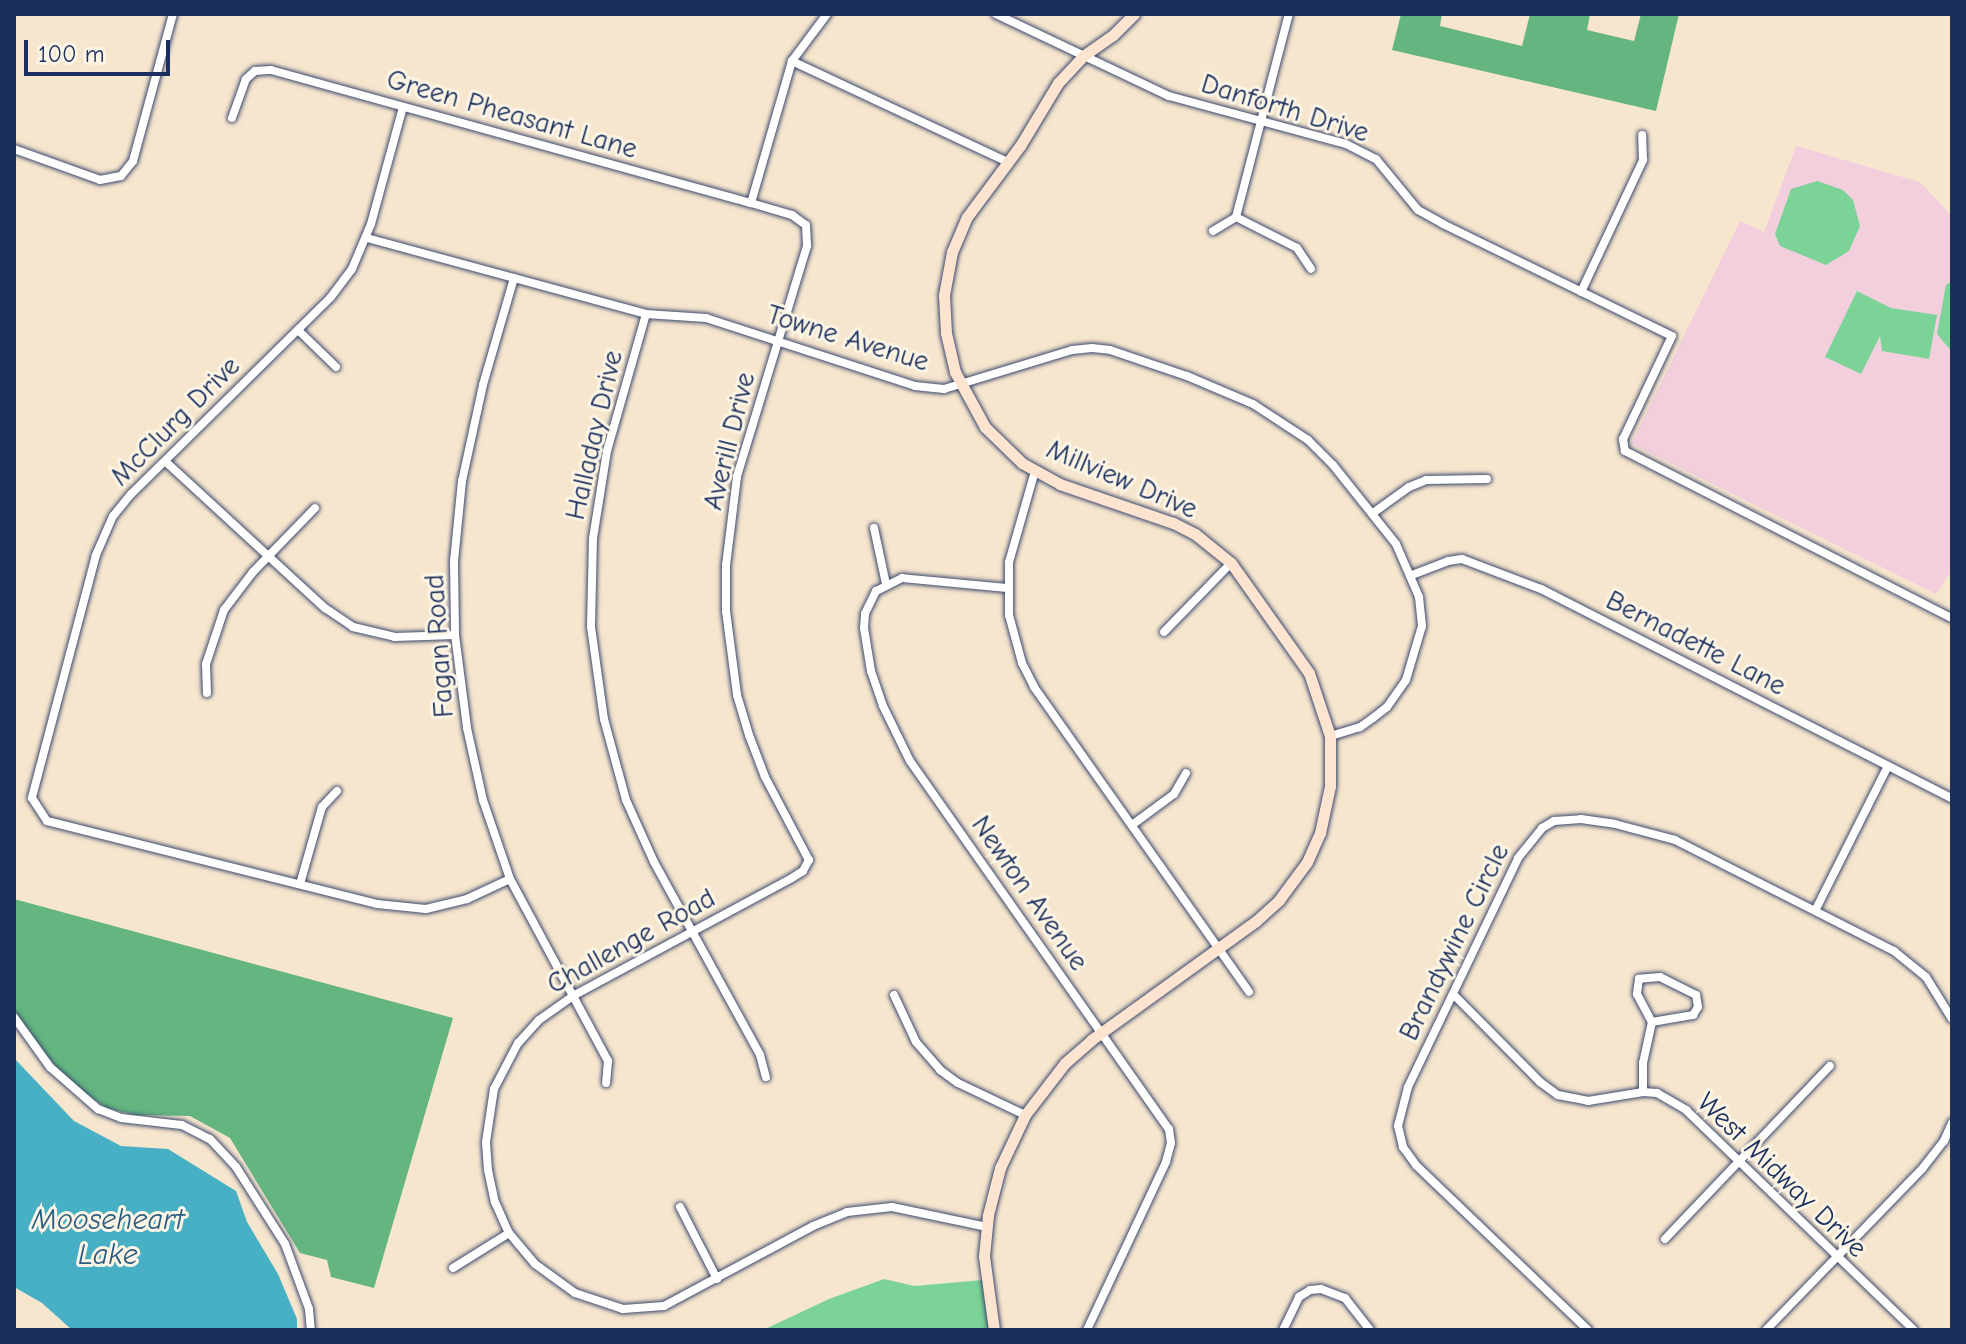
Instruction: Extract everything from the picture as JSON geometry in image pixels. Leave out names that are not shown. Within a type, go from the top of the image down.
[{"type":"street","points":[[14,149],[100,180],[121,176],[133,161],[173,14]]},
{"type":"street","points":[[751,203],[792,61],[827,14]]},
{"type":"street","name":"Danforth Drive","points":[[996,14],[1169,96],[1346,144],[1376,159],[1418,210],[1672,336],[1623,439],[1622,448],[1952,618]]},
{"type":"street","name":"Millview Drive","points":[[994,1330],[986,1282],[987,1227],[1000,1168],[1025,1115],[1065,1063],[1279,900],[1307,862],[1328,803],[1330,736],[1309,673],[1231,563],[1195,534],[1173,523],[1060,484],[1035,471],[1000,444],[985,427],[960,384],[946,333],[946,276],[967,217],[1005,161],[1020,146],[1058,83],[1083,56],[1113,35],[1134,14]]},
{"type":"street","points":[[1213,231],[1236,217],[1289,14]]},
{"type":"street","points":[[792,61],[1005,161]]},
{"type":"street","name":"Green Pheasant Lane","points":[[232,118],[246,79],[263,69],[751,203],[792,215],[806,225]]},
{"type":"street","name":"McClurg Drive","points":[[300,884],[47,821],[32,798],[100,543],[121,504],[298,330],[352,269],[367,238],[403,107]]},
{"type":"street","points":[[1581,292],[1643,160],[1642,135]]},
{"type":"street","points":[[1236,217],[1297,248],[1311,269]]},
{"type":"street","name":"Averill Drive","points":[[805,848],[784,818],[749,735],[737,695],[726,611],[726,565],[737,477],[807,246],[806,225]]},
{"type":"street","name":"Towne Avenue","points":[[367,238],[646,314],[706,318],[915,386],[944,389],[1072,350],[1110,350],[1187,376],[1253,404],[1308,440],[1373,513],[1412,575],[1419,597],[1422,626],[1406,680],[1387,707],[1373,718],[1360,727],[1330,736]]},
{"type":"street","name":"Fagan Road","points":[[514,278],[483,385],[462,481],[454,561],[455,635],[467,728],[480,785],[510,879],[608,1061],[606,1083]]},
{"type":"street","name":"Halladay Drive","points":[[646,314],[607,451],[593,538],[591,627],[604,719],[626,800],[654,862],[760,1055],[766,1077]]},
{"type":"street","points":[[298,330],[336,367]]},
{"type":"street","points":[[166,462],[325,608],[353,627],[395,637],[455,635]]},
{"type":"street","points":[[1035,471],[1013,538],[1007,588],[1014,640],[1034,687],[1249,992]]},
{"type":"street","points":[[1373,513],[1409,487],[1426,480],[1487,479]]},
{"type":"street","points":[[207,693],[206,664],[224,610],[269,555],[315,508]]},
{"type":"street","points":[[874,528],[886,584],[910,579],[1007,588]]},
{"type":"street","name":"Bernadette Lane","points":[[1412,575],[1462,559],[1541,589],[1952,798]]},
{"type":"street","points":[[1164,632],[1231,563]]},
{"type":"street","name":"Newton Avenue","points":[[886,584],[869,601],[864,628],[871,671],[895,734],[910,761],[1164,1118],[1171,1143],[1166,1162],[1087,1330]]},
{"type":"street","points":[[1816,909],[1888,766]]},
{"type":"street","points":[[1132,825],[1174,794],[1186,773]]},
{"type":"street","points":[[337,791],[322,807],[300,884],[377,904],[426,909],[467,899],[510,879]]},
{"type":"street","name":"Brandywine Circle","points":[[1588,1330],[1416,1165],[1403,1147],[1398,1126],[1401,1107],[1453,994],[1518,858],[1532,837],[1554,821],[1597,820],[1659,834],[1816,909],[1910,962],[1939,994],[1952,1019]]},
{"type":"street","name":"Challenge Road","points":[[805,848],[809,860],[803,871],[573,996],[539,1020],[518,1043],[494,1089],[487,1129],[488,1170],[495,1202],[509,1233],[535,1264],[575,1293],[623,1309],[664,1306],[821,1222],[847,1212],[892,1207],[987,1227]]},
{"type":"street","points":[[1453,994],[1540,1082],[1558,1095],[1588,1101],[1643,1092],[1643,1063],[1652,1022],[1637,994],[1639,979],[1660,977],[1696,995],[1698,1007],[1693,1015],[1652,1022]]},
{"type":"street","points":[[894,995],[916,1042],[940,1070],[958,1083],[1025,1115]]},
{"type":"street","points":[[14,1017],[50,1067],[98,1109],[121,1118],[182,1125],[210,1139],[228,1158],[285,1244],[309,1309],[311,1330]]},
{"type":"street","points":[[1665,1239],[1830,1066]]},
{"type":"street","name":"West Midway Drive","points":[[1643,1092],[1657,1093],[1686,1110],[1914,1330]]},
{"type":"street","points":[[1766,1330],[1934,1155],[1952,1123]]},
{"type":"street","points":[[680,1207],[717,1279]]},
{"type":"street","points":[[453,1268],[509,1233]]},
{"type":"street","points":[[1283,1330],[1299,1297],[1310,1290],[1321,1289],[1345,1298],[1370,1330]]},
{"type":"shaded area","points":[[1796,146],[1920,182],[1952,216],[1952,570],[1936,594],[1631,444],[1740,221],[1764,232]]},
{"type":"green space","points":[[1401,14],[1442,14],[1440,26],[1522,46],[1530,14],[1590,14],[1587,30],[1634,41],[1641,14],[1679,14],[1656,111],[1392,50]]},
{"type":"green space","points":[[1817,181],[1843,190],[1853,200],[1860,226],[1849,251],[1826,265],[1780,246],[1775,234],[1791,189]]},
{"type":"green space","points":[[1952,281],[1952,352],[1937,334],[1946,285]]},
{"type":"green space","points":[[1857,291],[1891,308],[1937,315],[1929,359],[1882,351],[1880,336],[1861,374],[1825,357]]},
{"type":"green space","points":[[14,899],[453,1018],[374,1288],[331,1277],[327,1260],[300,1253],[230,1138],[190,1116],[135,1115],[107,1108],[75,1086],[46,1056],[14,1012]]},
{"type":"green space","points":[[884,1279],[914,1286],[983,1280],[990,1330],[763,1330],[829,1299]]},
{"type":"water","name":"Mooseheart Lake","points":[[14,1058],[74,1121],[121,1146],[168,1149],[236,1191],[247,1222],[278,1274],[297,1319],[297,1330],[72,1330],[42,1303],[14,1287]]}]
